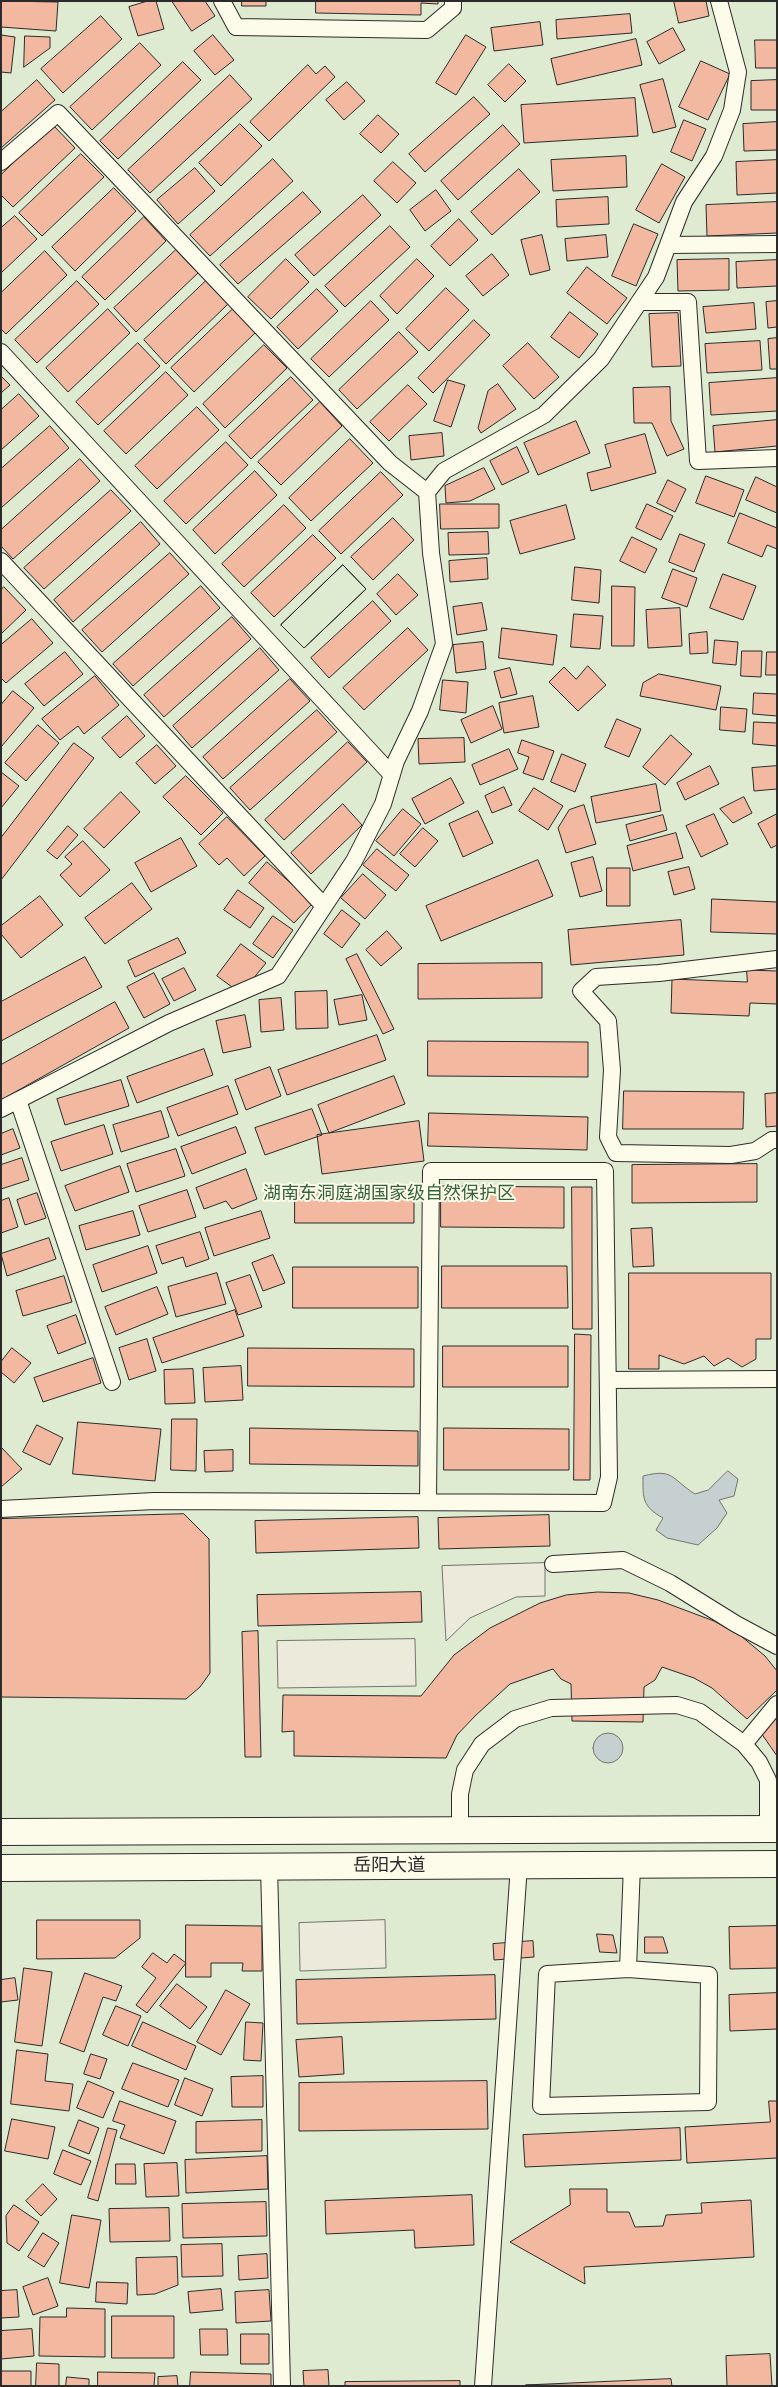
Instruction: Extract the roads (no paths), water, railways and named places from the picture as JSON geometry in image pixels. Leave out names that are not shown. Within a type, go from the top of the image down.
[{"type":"main road","name":"岳阳大道","points":[[1,1832],[772,1829]]},
{"type":"main road","name":"岳阳大道","points":[[1,1868],[777,1864]]},
{"type":"street","points":[[222,1],[236,27],[427,30],[453,8],[453,1]]},
{"type":"street","points":[[1,1109],[169,1023],[278,976],[354,861],[383,804],[396,761],[420,711],[444,644],[431,553],[427,492],[444,471],[544,414],[601,359],[656,277],[684,202],[714,156],[732,110],[738,72],[719,1]]},
{"type":"street","points":[[1,162],[58,113],[390,463],[427,492]]},
{"type":"street","points":[[668,245],[777,244]]},
{"type":"street","points":[[639,302],[688,302],[698,461],[777,458]]},
{"type":"street","points":[[1,352],[392,775]]},
{"type":"street","points":[[1,561],[324,905]]},
{"type":"street","points":[[616,1153],[608,1137],[612,1070],[608,1020],[581,992],[596,977],[659,973],[777,959]]},
{"type":"street","points":[[18,1100],[112,1382]]},
{"type":"street","points":[[616,1153],[732,1155],[755,1151],[772,1140],[777,1140]]},
{"type":"street","points":[[1,1509],[154,1501],[602,1503],[609,1477],[605,1171],[616,1153]]},
{"type":"street","points":[[428,1501],[431,1171],[605,1171]]},
{"type":"street","points":[[608,1380],[777,1379]]},
{"type":"street","points":[[553,1564],[623,1560],[670,1583],[736,1624],[777,1646]]},
{"type":"street","points":[[744,1744],[777,1704]]},
{"type":"street","points":[[460,1830],[460,1794],[465,1770],[482,1744],[515,1719],[551,1708],[677,1705],[700,1712],[744,1744],[759,1762],[768,1780],[772,1829]]},
{"type":"street","points":[[483,2386],[519,1865]]},
{"type":"street","points":[[628,1969],[632,1865]]},
{"type":"street","points":[[269,1866],[282,2386]]},
{"type":"street","points":[[628,1969],[709,1975],[708,2102],[540,2106],[547,1974],[628,1969]]},
{"type":"park label","name":"湖南东洞庭湖国家级自然保护区","points":[[389,1194]]}]
